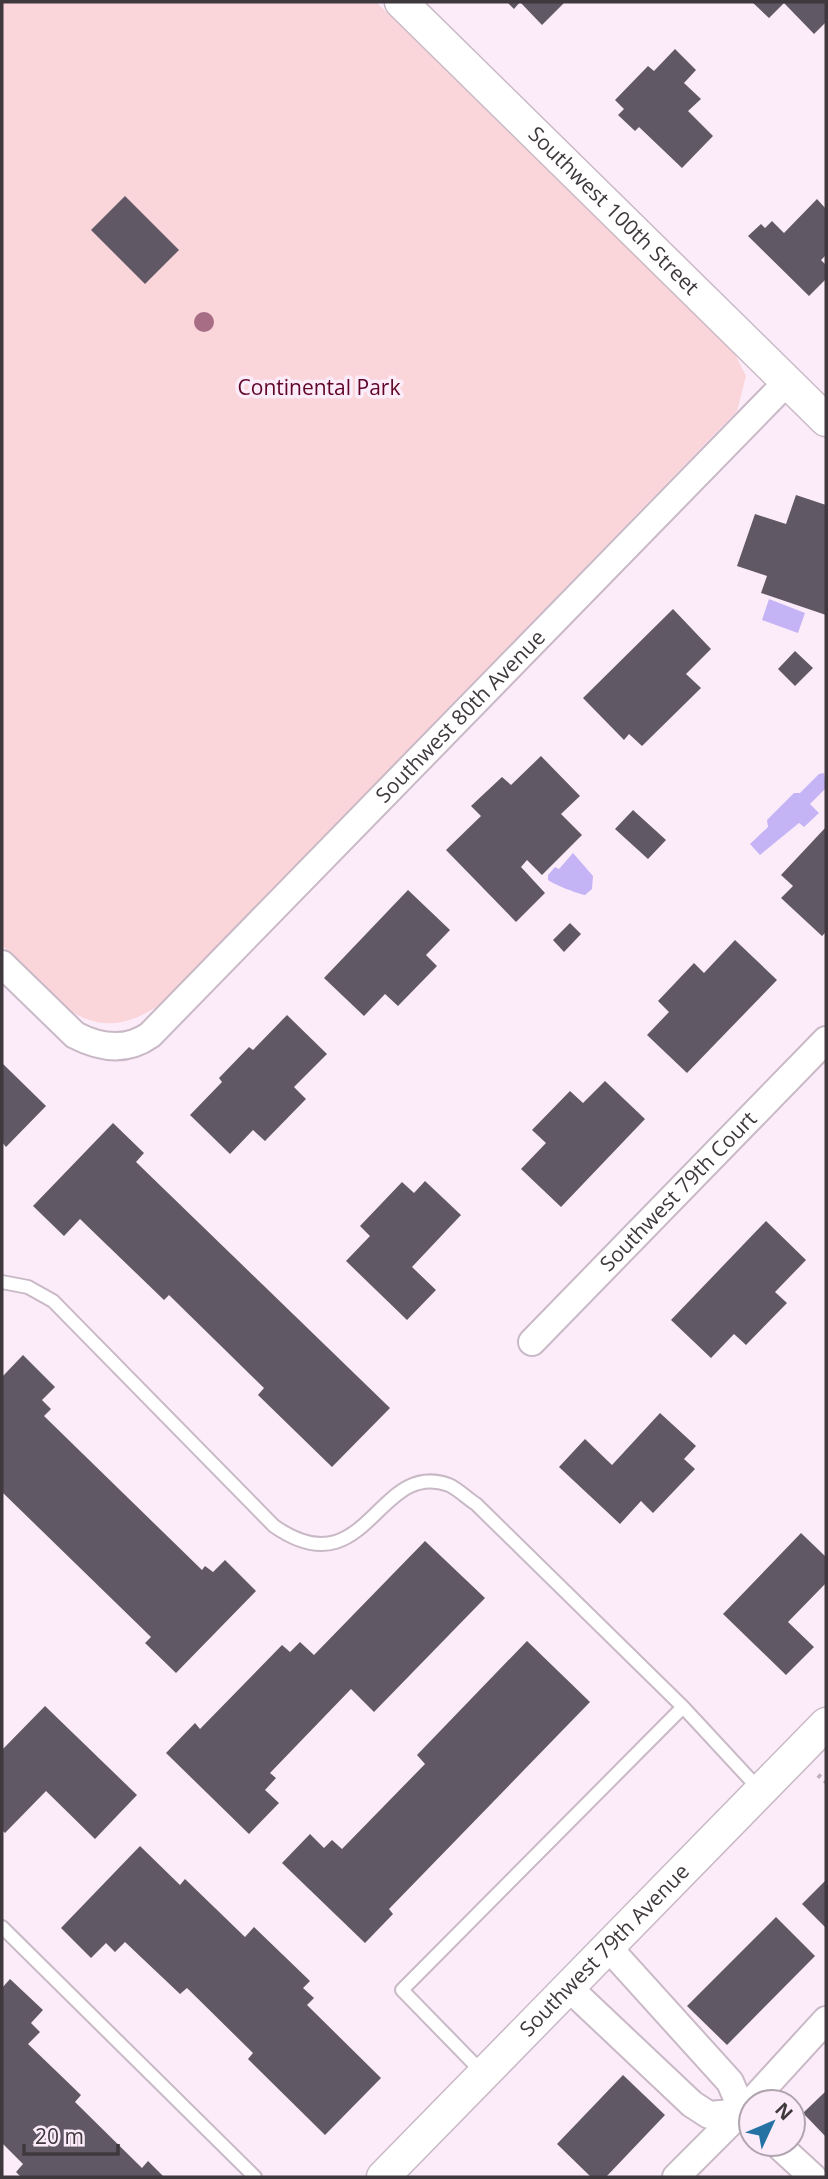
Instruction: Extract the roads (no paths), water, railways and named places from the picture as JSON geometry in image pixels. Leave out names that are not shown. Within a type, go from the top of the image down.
[{"type":"street","name":"Southwest 100th Street","points":[[401,2],[826,420]]},
{"type":"street","name":"Southwest 80th Avenue","points":[[2,964],[75,1035],[99,1046],[140,1042],[787,382]]},
{"type":"street","name":"Southwest 79th Court","points":[[532,1342],[826,1040]]},
{"type":"street","name":"Southwest 79th Avenue","points":[[383,2177],[826,1724]]},
{"type":"street","points":[[607,1946],[737,2092]]},
{"type":"street","points":[[567,1986],[692,2104],[709,2115],[737,2111]]},
{"type":"street","points":[[767,2088],[826,2020]]},
{"type":"street","points":[[676,2177],[737,2120]]},
{"type":"street","points":[[792,2158],[813,2177]]},
{"type":"lane","points":[[2,1282],[28,1287],[53,1301],[274,1525],[293,1539],[315,1544],[332,1544],[349,1538],[401,1490],[425,1483],[450,1485],[476,1504],[683,1707],[760,1790]]},
{"type":"lane","points":[[483,2073],[402,1990],[683,1707]]},
{"type":"lane","points":[[2,1927],[255,2177]]},
{"type":"park label","name":"Continental Park","points":[[319,388]]}]
